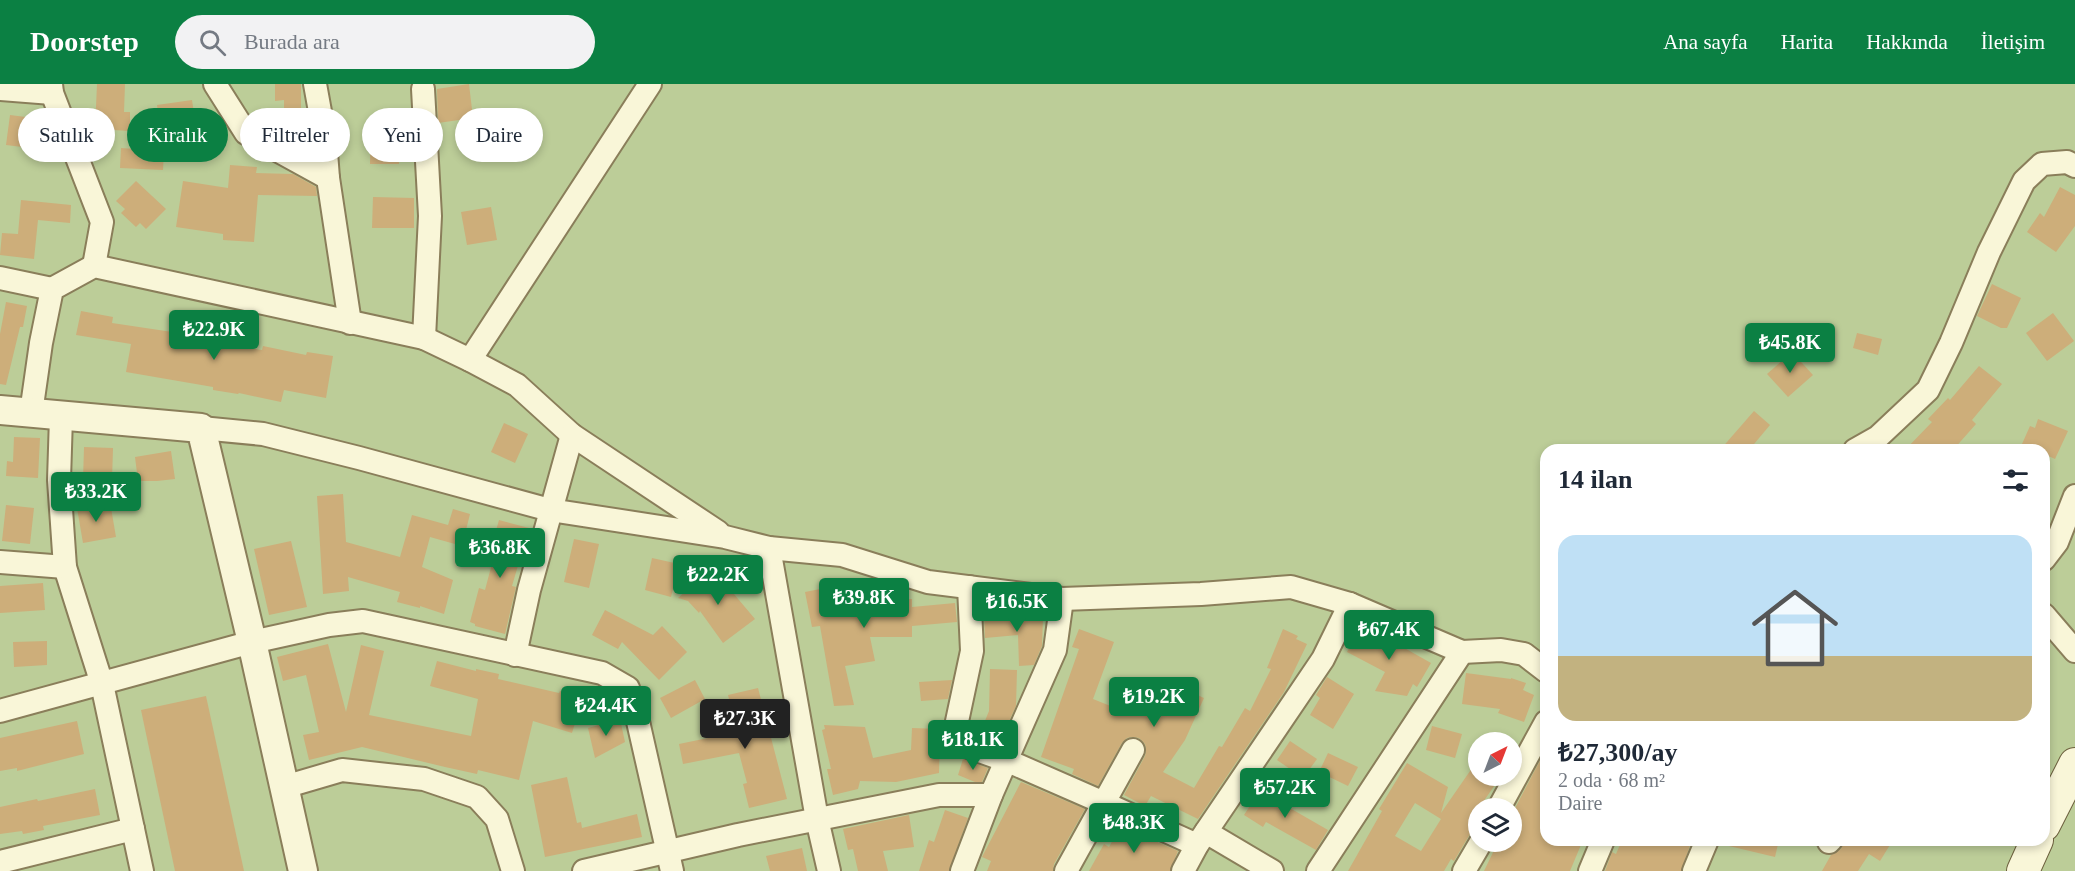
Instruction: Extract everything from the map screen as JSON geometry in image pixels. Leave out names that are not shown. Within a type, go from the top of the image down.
[{"type":"main road","points":[[2051,794],[2075,764]]},
{"type":"main road","points":[[2023,871],[2034,846]]},
{"type":"street","points":[[215,84],[246,133],[328,178]]},
{"type":"street","points":[[315,84],[350,323]]},
{"type":"street","points":[[470,360],[651,84]]},
{"type":"street","points":[[0,89],[52,89],[102,222],[94,266]]},
{"type":"street","points":[[423,89],[429,216],[424,338]]},
{"type":"street","points":[[1884,444],[1928,390],[1951,344],[1989,252],[2024,182],[2042,164],[2067,162],[2075,166]]},
{"type":"street","points":[[0,278],[52,289],[94,266],[424,338],[517,385],[572,435],[725,537]]},
{"type":"street","points":[[31,413],[41,343],[52,289]]},
{"type":"street","points":[[0,410],[263,434],[550,510],[725,537],[769,548],[842,555],[928,582],[1062,599],[1201,594],[1291,587],[1350,604],[1462,652],[1501,650],[1524,654],[1540,666]]},
{"type":"street","points":[[61,417],[59,480],[65,567],[102,684],[142,871]]},
{"type":"street","points":[[201,428],[303,871]]},
{"type":"street","points":[[515,655],[529,590],[572,435]]},
{"type":"street","points":[[2050,551],[2057,542],[2075,496]]},
{"type":"street","points":[[769,548],[817,819],[829,871]]},
{"type":"street","points":[[0,562],[65,567]]},
{"type":"street","points":[[969,587],[972,651],[956,726],[961,740],[971,748],[1008,761],[1104,803],[1202,839],[1272,871]]},
{"type":"street","points":[[962,871],[991,795],[1008,761],[1055,650],[1062,599]]},
{"type":"street","points":[[1183,871],[1323,658],[1350,604]]},
{"type":"street","points":[[0,711],[252,642],[329,624],[363,621],[602,673],[628,688],[637,717],[670,860]]},
{"type":"street","points":[[2050,622],[2075,651]]},
{"type":"street","points":[[1318,871],[1462,652]]},
{"type":"street","points":[[1504,798],[1540,733]]},
{"type":"street","points":[[1066,871],[1133,750]]},
{"type":"street","points":[[284,787],[342,770],[424,779],[477,797],[497,819],[513,871]]},
{"type":"street","points":[[584,871],[670,860],[817,819],[939,795],[991,795]]},
{"type":"street","points":[[0,862],[133,829]]},
{"type":"street","points":[[1590,871],[1600,846]]},
{"type":"street","points":[[1694,871],[1704,846]]},
{"type":"street","points":[[1464,871],[1475,852]]},
{"type":"green space","points":[[0,84],[2075,84],[2075,871],[0,871]]},
{"type":"building","points":[[97,84],[125,84],[124,112],[127,112],[127,131],[115,130],[115,108],[96,108]]},
{"type":"building","points":[[275,84],[301,84],[301,108],[284,108],[284,100],[275,101]]},
{"type":"building","points":[[469,84],[472,108],[455,108],[455,121],[443,122],[443,108],[438,108],[437,89]]},
{"type":"building","points":[[192,100],[193,108],[157,108],[157,105]]},
{"type":"building","points":[[10,115],[18,116],[18,146],[6,145]]},
{"type":"building","points":[[121,148],[127,148],[127,162],[163,162],[163,170],[120,168]]},
{"type":"building","points":[[370,162],[399,162],[399,164],[370,164]]},
{"type":"building","points":[[230,165],[257,167],[256,173],[293,174],[316,187],[317,196],[258,195],[254,242],[223,240],[223,234],[176,227],[183,181],[228,188]]},
{"type":"building","points":[[136,181],[166,209],[146,229],[140,223],[136,227],[121,213],[125,209],[116,201]]},
{"type":"building","points":[[2060,187],[2075,195],[2075,226],[2056,252],[2027,232],[2040,213],[2044,217]]},
{"type":"building","points":[[373,197],[414,198],[414,228],[372,228]]},
{"type":"building","points":[[21,200],[71,205],[70,223],[38,220],[34,259],[0,255],[2,233],[18,234]]},
{"type":"building","points":[[491,207],[497,240],[467,245],[461,212]]},
{"type":"building","points":[[1992,284],[2021,298],[2007,328],[2001,328],[1977,316]]},
{"type":"building","points":[[6,302],[27,306],[6,385],[0,384],[0,334]]},
{"type":"building","points":[[81,311],[113,317],[112,323],[204,337],[203,340],[262,350],[263,346],[306,355],[307,352],[333,356],[326,398],[284,390],[281,402],[213,390],[213,387],[126,372],[131,344],[76,335]]},
{"type":"building","points":[[2053,313],[2074,341],[2047,361],[2026,333]]},
{"type":"building","points":[[1857,333],[1882,339],[1878,355],[1853,348]]},
{"type":"building","points":[[1792,352],[1813,375],[1788,397],[1767,374]]},
{"type":"building","points":[[1979,366],[2002,384],[1972,420],[1976,424],[1958,444],[1911,444],[1932,422],[1928,419],[1948,398],[1950,400]]},
{"type":"building","points":[[1754,411],[1770,425],[1754,444],[1725,444]]},
{"type":"building","points":[[2038,419],[2068,431],[2055,459],[2050,457],[2050,444],[2022,444],[2030,426],[2035,428]]},
{"type":"building","points":[[504,423],[528,434],[515,463],[491,452]]},
{"type":"building","points":[[14,437],[40,438],[38,478],[6,476],[7,461],[13,462]]},
{"type":"building","points":[[84,447],[113,448],[112,480],[83,479]]},
{"type":"building","points":[[171,451],[175,479],[138,481],[135,457]]},
{"type":"building","points":[[343,494],[346,542],[400,557],[412,515],[448,525],[453,509],[470,514],[462,546],[430,537],[422,567],[453,580],[444,614],[420,606],[420,608],[397,602],[400,592],[348,577],[349,591],[323,594],[317,496]]},
{"type":"building","points":[[110,502],[116,537],[83,543],[77,508]]},
{"type":"building","points":[[6,505],[34,508],[30,544],[2,541]]},
{"type":"building","points":[[499,520],[529,528],[512,586],[516,587],[505,634],[475,626],[470,622],[479,588],[485,590],[494,556],[489,555]]},
{"type":"building","points":[[574,539],[599,544],[589,588],[564,582]]},
{"type":"building","points":[[291,541],[307,607],[269,615],[254,549]]},
{"type":"building","points":[[652,558],[679,564],[671,597],[645,590]]},
{"type":"building","points":[[712,568],[755,619],[723,643],[700,611],[699,613],[688,601],[678,598]]},
{"type":"building","points":[[43,583],[45,610],[0,613],[0,586]]},
{"type":"building","points":[[830,587],[832,595],[869,589],[871,600],[912,599],[912,607],[955,603],[957,622],[912,626],[912,637],[870,637],[875,661],[845,666],[854,705],[834,706],[820,626],[812,627],[805,592]]},
{"type":"building","points":[[605,610],[653,635],[662,626],[687,652],[659,680],[622,642],[618,649],[592,635]]},
{"type":"building","points":[[1014,611],[1015,618],[1043,617],[1042,646],[1034,665],[1019,666],[1018,635],[985,638],[984,614]]},
{"type":"building","points":[[1362,624],[1431,663],[1417,687],[1413,684],[1407,696],[1375,691],[1385,672],[1347,652]]},
{"type":"building","points":[[1079,629],[1114,642],[1093,699],[1133,715],[1180,699],[1184,689],[1204,698],[1185,740],[1163,772],[1194,788],[1245,708],[1250,711],[1271,669],[1267,668],[1283,629],[1298,636],[1296,639],[1307,644],[1284,692],[1198,819],[1151,796],[1145,806],[1124,795],[1145,756],[1145,744],[1139,738],[1127,738],[1122,743],[1098,786],[1072,774],[1074,769],[1041,757],[1079,649],[1072,647]]},
{"type":"building","points":[[47,641],[47,665],[14,667],[13,642]]},
{"type":"building","points":[[328,644],[346,712],[361,645],[384,651],[369,715],[471,736],[478,699],[430,686],[437,661],[499,674],[498,679],[583,697],[572,733],[533,721],[519,780],[478,770],[477,774],[362,747],[309,760],[303,735],[319,732],[306,675],[283,681],[277,657]]},
{"type":"building","points":[[990,669],[1017,670],[1016,706],[1000,741],[980,733],[989,711]]},
{"type":"building","points":[[1466,673],[1511,678],[1526,683],[1523,690],[1534,695],[1524,722],[1498,713],[1500,709],[1462,704]]},
{"type":"building","points":[[1327,677],[1354,694],[1333,729],[1310,715],[1320,698],[1316,695]]},
{"type":"building","points":[[695,680],[705,699],[671,718],[660,698]]},
{"type":"building","points":[[952,680],[948,699],[921,701],[919,682]]},
{"type":"building","points":[[758,688],[787,799],[749,808],[743,784],[747,783],[739,753],[683,764],[679,744],[737,732],[728,695]]},
{"type":"building","points":[[206,696],[244,871],[175,871],[141,710]]},
{"type":"building","points":[[620,719],[625,742],[595,758],[588,728]]},
{"type":"building","points":[[77,721],[84,754],[17,771],[17,768],[0,771],[0,738]]},
{"type":"building","points":[[824,725],[865,727],[873,758],[911,750],[912,728],[940,729],[939,773],[896,782],[860,781],[858,789],[833,795],[827,769],[831,769],[822,730],[825,729]]},
{"type":"building","points":[[1432,726],[1462,734],[1455,758],[1426,750]]},
{"type":"building","points":[[1290,741],[1317,759],[1303,778],[1277,760]]},
{"type":"building","points":[[1328,753],[1358,767],[1348,786],[1319,772]]},
{"type":"building","points":[[963,759],[988,768],[982,782],[975,782],[958,775]]},
{"type":"building","points":[[1540,760],[1540,846],[1580,846],[1570,871],[1484,871],[1493,852],[1522,852],[1520,798]]},
{"type":"building","points":[[1407,763],[1448,787],[1441,813],[1468,774],[1468,786],[1494,786],[1486,798],[1468,798],[1468,837],[1454,861],[1451,859],[1444,871],[1348,871],[1382,811],[1379,809]],"holes":[[[1415,803],[1441,819],[1421,851],[1395,836]]]},
{"type":"building","points":[[567,777],[577,823],[581,822],[582,828],[637,814],[642,837],[545,857],[531,785]]},
{"type":"building","points":[[1021,782],[1085,809],[1054,864],[1053,871],[987,871],[991,861],[982,857]]},
{"type":"building","points":[[1263,786],[1290,804],[1288,807],[1328,830],[1316,850],[1266,822],[1263,827],[1244,815]]},
{"type":"building","points":[[95,789],[100,815],[43,826],[44,830],[23,834],[22,831],[0,834],[0,807]]},
{"type":"building","points":[[945,810],[968,818],[949,871],[919,871],[929,840],[934,842]]},
{"type":"building","points":[[909,815],[914,847],[883,851],[888,871],[858,871],[853,849],[848,850],[843,829]]},
{"type":"building","points":[[1121,826],[1178,851],[1170,871],[1089,871],[1104,844],[1109,847]]},
{"type":"building","points":[[1619,846],[1690,846],[1681,871],[1605,871],[1612,852],[1616,854]]},
{"type":"building","points":[[1729,846],[1778,846],[1775,857]]},
{"type":"building","points":[[1842,846],[1889,846],[1880,861],[1869,854],[1858,871],[1822,871],[1831,855]]},
{"type":"building","points":[[802,848],[807,871],[770,871],[766,856]]}]
